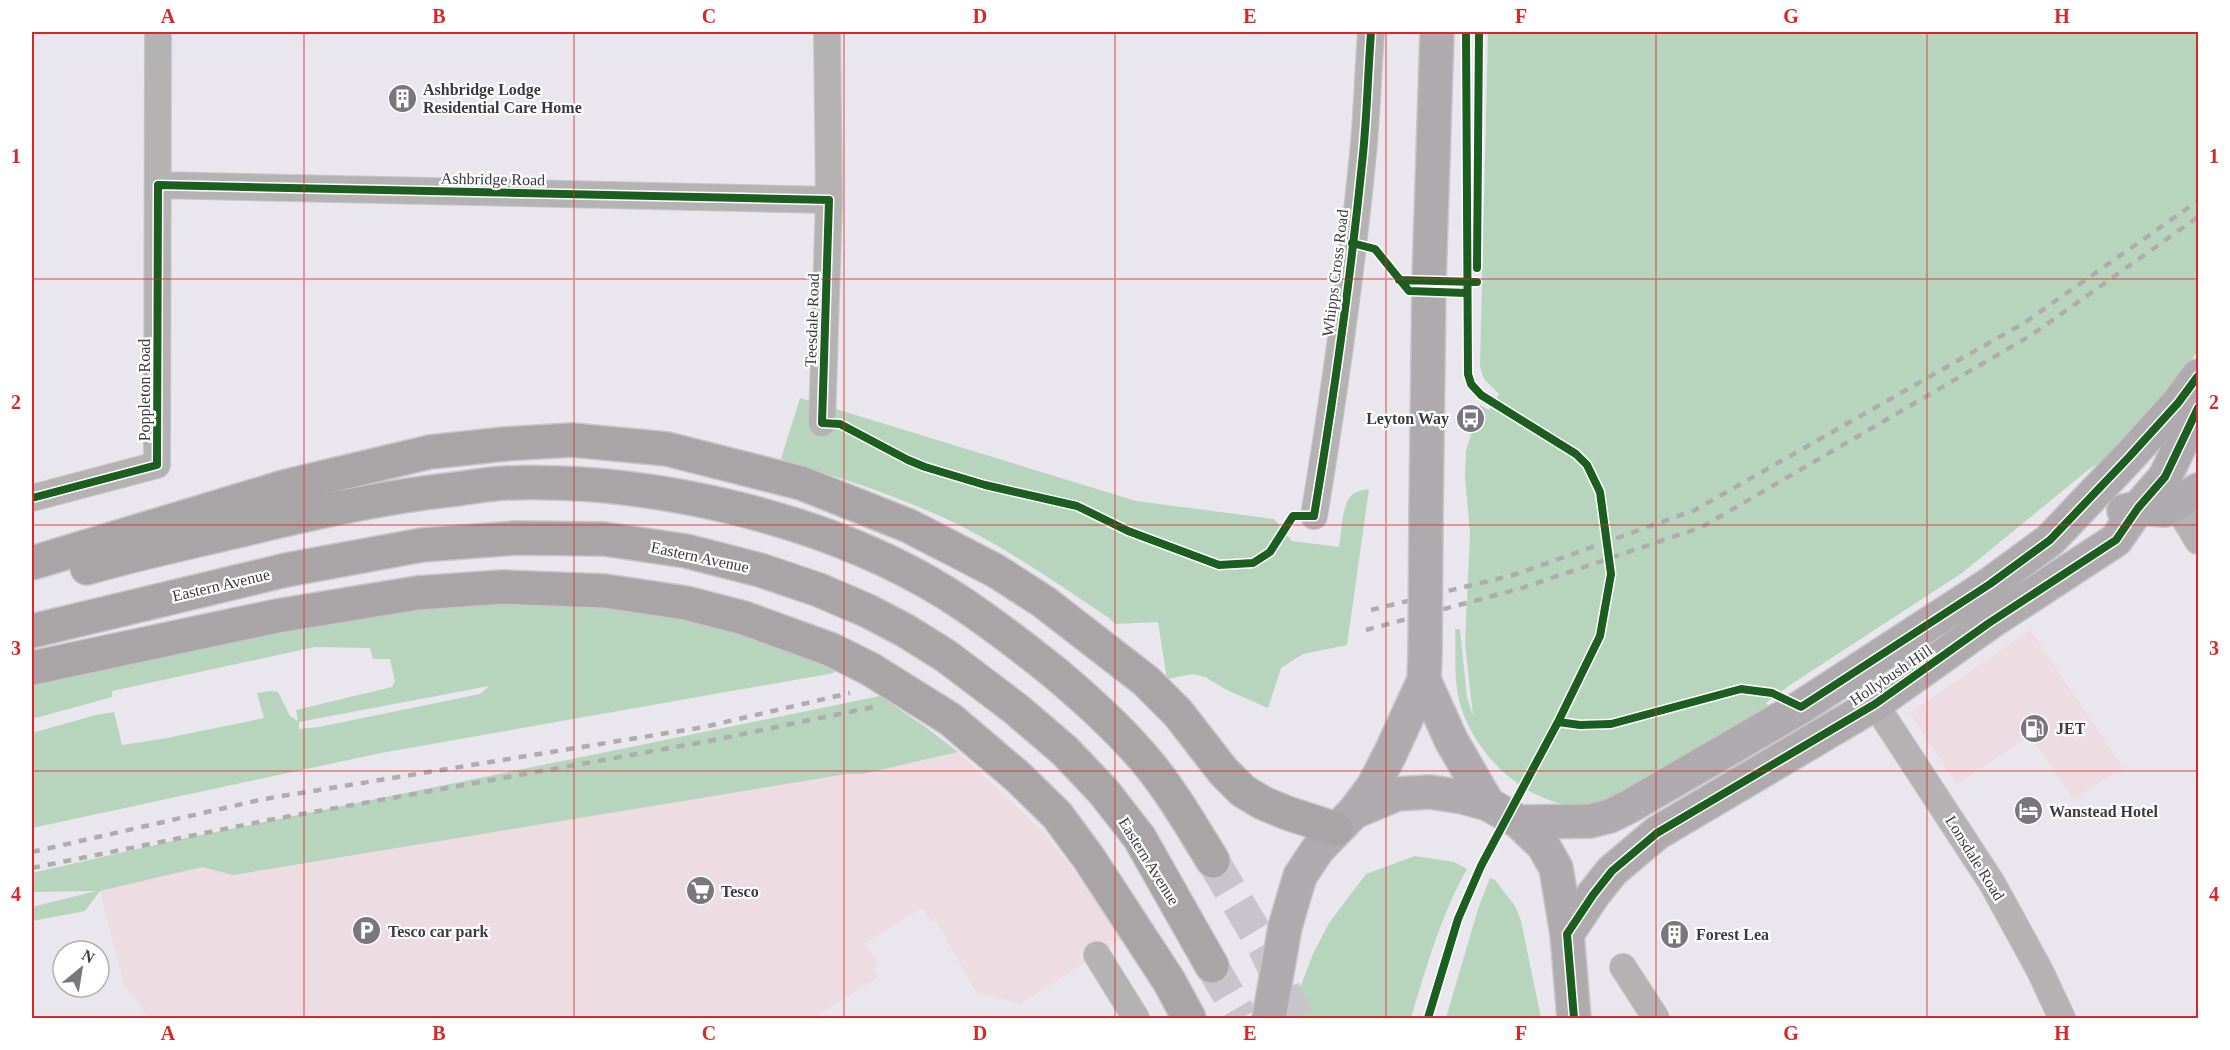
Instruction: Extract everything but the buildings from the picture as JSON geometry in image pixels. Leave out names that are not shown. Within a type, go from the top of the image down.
[{"type":"highway","points":[[32,563],[287,486],[430,452],[572,440],[667,449],[801,483],[909,526],[996,571],[1044,602],[1146,681],[1178,713],[1223,771],[1243,791],[1287,813],[1345,820]]},
{"type":"highway","points":[[32,584],[104,563],[337,507],[424,493],[504,483],[572,484],[620,487],[704,500],[848,544],[944,592],[991,623],[1023,646],[1084,698],[1144,758],[1176,802],[1213,861]]},
{"type":"highway","name":"Eastern Avenue","points":[[32,631],[286,570],[422,545],[516,538],[604,539],[686,551],[760,570],[819,590],[868,611],[906,631],[946,657],[998,696],[1065,751],[1103,791],[1138,837],[1212,966]]},
{"type":"highway","points":[[32,668],[277,616],[417,593],[502,587],[605,591],[686,603],[744,618],[832,650],[870,669],[950,719],[1017,776],[1057,815],[1088,857],[1169,981],[1189,1018]]},
{"type":"main road","points":[[1269,1018],[1285,927],[1300,876],[1318,849],[1373,787],[1391,752],[1424,667],[1429,316],[1437,32]]},
{"type":"main road","name":"Hollybush Hill","points":[[1519,822],[1590,821],[1610,816],[1630,806],[1801,707],[1990,584],[2050,540],[2143,442],[2199,376]]},
{"type":"main road","points":[[2180,490],[2199,408]]},
{"type":"main road","points":[[2138,508],[2165,510],[2199,462]]},
{"type":"main road","name":"Hollybush Hill","points":[[2050,540],[2096,518],[2138,508]]},
{"type":"main road","name":"Hollybush Hill","points":[[1567,934],[1612,871],[1657,833],[1875,704],[1989,623],[2116,540],[2138,508]]},
{"type":"main road","points":[[1424,667],[1451,740],[1488,804]]},
{"type":"main road","points":[[1345,820],[1397,794],[1431,792],[1488,804],[1519,822],[1543,845],[1556,868],[1567,934],[1574,1018]]},
{"type":"street","name":"Poppleton Road","points":[[32,498],[157,465],[158,32]]},
{"type":"street","name":"Teesdale Road","points":[[823,423],[828,200],[826,32]]},
{"type":"street","name":"Whipps Cross Road","points":[[1314,516],[1351,257],[1363,153],[1371,32]]},
{"type":"street","name":"Ashbridge Road","points":[[158,185],[828,200]]},
{"type":"street","points":[[2180,490],[2199,541]]},
{"type":"street","name":"Lonsdale Road","points":[[1875,704],[1992,883],[2040,971],[2062,1018]]},
{"type":"street","points":[[1097,955],[1136,1018]]},
{"type":"street","points":[[1623,967],[1656,1018]]},
{"type":"shaded area","points":[[2030,630],[2123,768],[2073,799],[2030,736],[1957,784],[1910,713]]},
{"type":"shaded area","points":[[958,752],[1043,832],[1086,886],[1122,939],[1020,1004],[976,992],[935,919],[931,922],[922,908],[865,943],[879,965],[873,969],[878,978],[819,1014],[821,1018],[149,1018],[124,984],[100,891],[202,867],[233,875],[847,774],[863,774]]},
{"type":"green space","points":[[1488,32],[2198,32],[2198,351],[2127,445],[2088,470],[1962,573],[1790,685],[1766,703],[1770,707],[1618,796],[1603,802],[1578,805],[1553,802],[1530,791],[1508,776],[1489,757],[1474,736],[1463,712],[1457,689],[1455,629],[1460,629],[1467,697],[1473,716],[1465,643],[1470,532],[1465,478],[1466,451],[1480,405],[1489,410],[1499,394],[1484,379],[1480,367]]},
{"type":"green space","points":[[800,398],[1136,501],[1274,519],[1292,541],[1339,547],[1348,500],[1355,493],[1369,489],[1347,645],[1303,654],[1281,668],[1268,708],[1227,690],[1205,677],[1193,674],[1167,679],[1158,622],[1115,624],[1038,571],[943,517],[897,498],[781,459]]},
{"type":"green space","points":[[449,602],[655,607],[836,664],[834,673],[381,753],[32,828],[32,733],[114,712],[122,745],[167,738],[264,718],[257,693],[270,691],[278,692],[290,716],[298,721],[296,710],[392,687],[395,681],[390,659],[373,659],[370,648],[315,647],[112,691],[112,697],[32,719],[32,678],[174,649]],"holes":[[[489,686],[480,694],[319,727],[299,729],[299,722]]]},
{"type":"green space","points":[[880,696],[958,752],[863,774],[847,774],[233,875],[202,867],[100,891],[85,911],[32,921],[32,907],[96,891],[32,892],[32,873],[181,839]]},
{"type":"green space","points":[[1415,856],[1454,862],[1467,869],[1442,923],[1411,1018],[1293,1018],[1300,988],[1313,954],[1329,923],[1366,874]]},
{"type":"green space","points":[[1490,878],[1495,880],[1515,906],[1521,921],[1541,1018],[1446,1018],[1478,909]]},
{"type":"tunnel","points":[[1213,861],[1264,947],[1297,1018]]},
{"type":"tunnel","points":[[1212,966],[1242,1018]]},
{"type":"railway","points":[[1371,610],[1517,574],[1695,510],[2024,323],[2198,201]]},
{"type":"railway","points":[[1366,630],[1522,588],[1702,527],[2030,336],[2198,217]]},
{"type":"railway","points":[[32,852],[264,799],[704,727],[850,693]]},
{"type":"railway","points":[[32,868],[269,820],[709,741],[873,707]]},
{"type":"cycle path","points":[[32,498],[157,465],[158,185],[829,200],[822,423],[840,424],[925,467],[985,485],[1077,506],[1128,531],[1219,565],[1253,563],[1270,552],[1293,516],[1314,516],[1353,245],[1364,139],[1371,32]]},
{"type":"cycle path","points":[[1428,1018],[1458,919],[1481,866],[1558,722],[1600,636],[1611,574],[1600,492],[1587,465],[1576,454],[1481,395],[1471,384],[1468,374],[1466,32]]},
{"type":"cycle path","points":[[1477,268],[1479,32]]},
{"type":"cycle path","points":[[1352,243],[1375,249],[1409,291],[1466,293]]},
{"type":"cycle path","points":[[1399,280],[1477,282]]},
{"type":"cycle path","points":[[1558,722],[1580,725],[1611,724],[1741,689],[1772,693],[1801,707],[1990,584],[2050,540],[2178,403],[2198,376]]},
{"type":"cycle path","points":[[1574,1018],[1567,934],[1612,871],[1657,833],[1875,704],[1989,623],[2116,540],[2138,508],[2165,477],[2198,408]]},
{"type":"place","name":"Ashbridge Lodge Residential Care Home","points":[[402,98]]},
{"type":"place","name":"Leyton Way","points":[[1470,418]]},
{"type":"place","name":"JET","points":[[2035,728]]},
{"type":"place","name":"Wanstead Hotel","points":[[2028,811]]},
{"type":"place","name":"Tesco","points":[[700,891]]},
{"type":"place","name":"Tesco car park","points":[[367,931]]},
{"type":"place","name":"Forest Lea","points":[[1675,934]]}]
